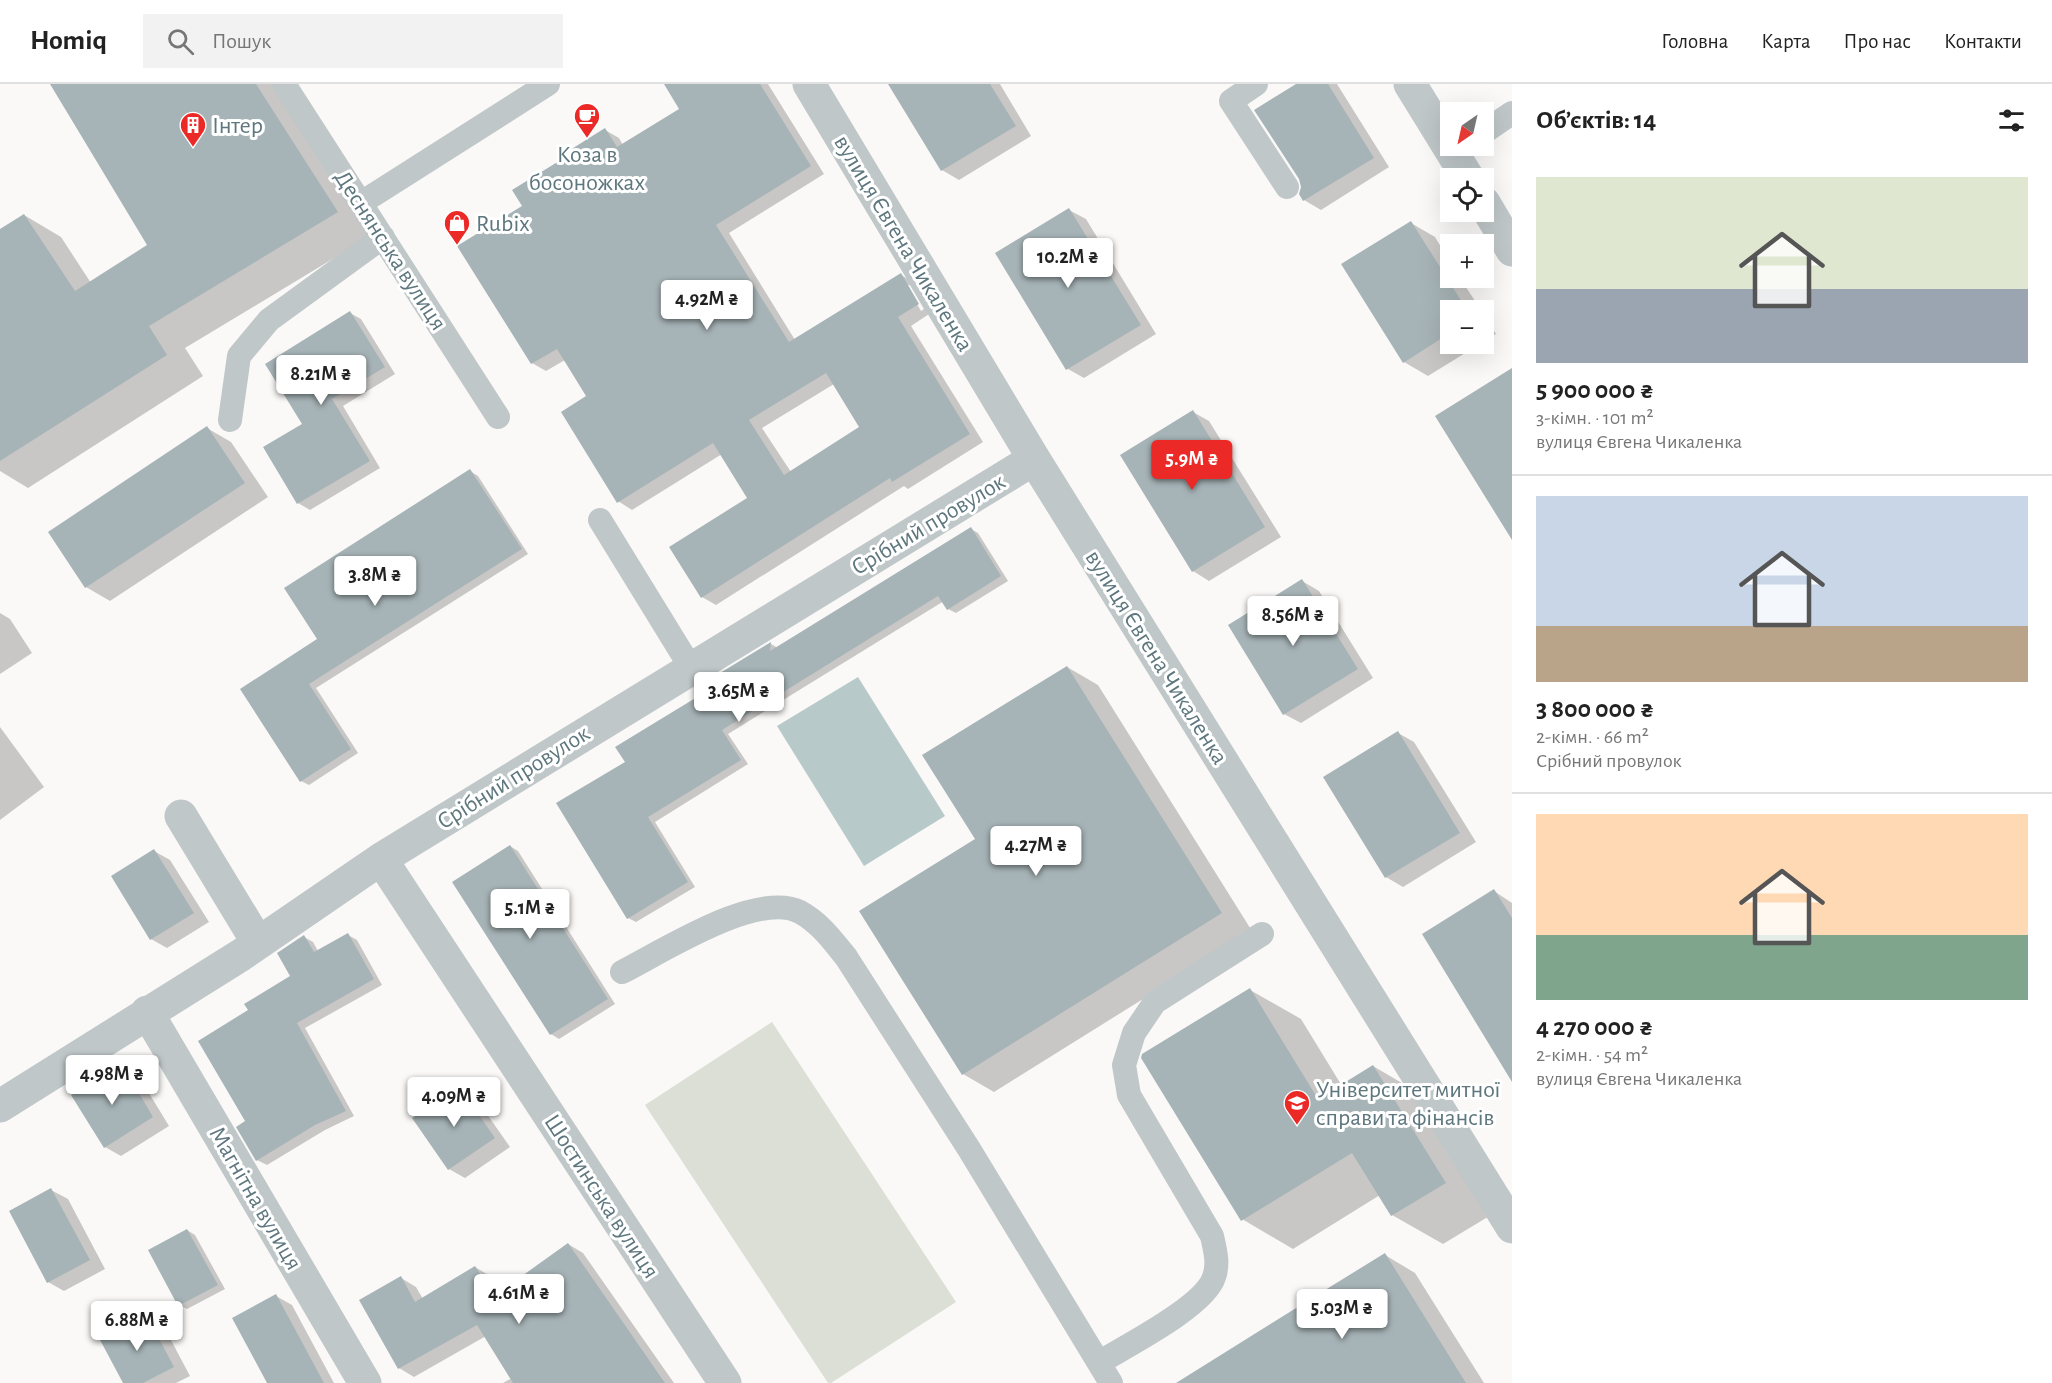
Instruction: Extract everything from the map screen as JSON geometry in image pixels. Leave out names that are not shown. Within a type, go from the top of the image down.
[{"type":"street","name":"вулиця Євгена Чикаленка","points":[[809,84],[1034,459],[1512,1227]]},
{"type":"street","points":[[1410,84],[1461,159]]},
{"type":"street","points":[[1494,220],[1512,250]]},
{"type":"street","name":"Срібний провулок","points":[[0,1106],[258,943],[381,859],[1034,459]]},
{"type":"street","points":[[181,816],[258,943]]},
{"type":"street","name":"Шостинська вулиця","points":[[381,859],[724,1383]]},
{"type":"street","name":"Магнітна вулиця","points":[[147,1012],[365,1383]]},
{"type":"lane","name":"Деснянська вулиця","points":[[284,84],[498,417]]},
{"type":"lane","points":[[361,203],[548,84]]},
{"type":"lane","points":[[1256,84],[1231,101],[1287,187]]},
{"type":"lane","points":[[1494,125],[1512,113]]},
{"type":"lane","points":[[230,420],[239,356],[261,329],[269,320],[383,237]]},
{"type":"lane","points":[[600,520],[691,668]]},
{"type":"lane","points":[[622,972],[728,917],[766,907],[798,911],[822,928],[846,957],[883,1014],[1106,1372],[1201,1299],[1214,1278],[1217,1256],[1212,1236],[1129,1095],[1124,1065],[1134,1033],[1155,1002],[1262,934]]},
{"type":"shaded area","points":[[858,677],[945,816],[864,866],[777,726]]},
{"type":"shaded area","points":[[772,1022],[956,1302],[831,1383],[828,1383],[645,1105]]},
{"type":"building","points":[[50,84],[256,84],[338,212],[149,326],[167,355],[0,461],[0,229],[24,214],[75,291],[147,245]]},
{"type":"building","points":[[664,84],[760,84],[811,166],[716,225],[789,342],[901,273],[919,304],[898,317],[970,434],[892,482],[890,478],[701,598],[669,547],[747,498],[713,443],[617,503],[561,412],[586,396],[557,349],[531,364],[457,246],[522,206],[512,190],[572,153],[570,150],[605,128],[617,147],[679,109]],"holes":[[[826,373],[859,427],[784,475],[749,420]]]},
{"type":"building","points":[[888,84],[990,84],[1016,126],[941,171]]},
{"type":"building","points":[[1296,84],[1328,84],[1374,158],[1303,201],[1299,194],[1301,187],[1299,179],[1254,110]]},
{"type":"building","points":[[1069,208],[1141,325],[1066,370],[995,253]]},
{"type":"building","points":[[1411,221],[1440,267],[1440,288],[1453,288],[1461,300],[1440,300],[1440,339],[1403,363],[1341,264]]},
{"type":"building","points":[[350,311],[385,367],[332,399],[370,461],[297,504],[263,447],[302,424],[265,364]]},
{"type":"building","points":[[1512,368],[1512,540],[1435,416]]},
{"type":"building","points":[[1193,410],[1265,527],[1192,572],[1120,455]]},
{"type":"building","points":[[207,426],[245,483],[85,588],[48,532]]},
{"type":"building","points":[[470,469],[522,549],[309,684],[351,749],[300,782],[240,689],[317,639],[284,588]]},
{"type":"building","points":[[971,527],[1001,576],[947,610],[938,596],[722,730],[741,760],[648,817],[688,882],[627,919],[556,803],[625,762],[615,747],[725,680],[720,673],[771,642],[770,651]]},
{"type":"building","points":[[1302,579],[1358,669],[1283,715],[1228,625]]},
{"type":"building","points":[[1067,666],[1222,913],[962,1075],[859,911],[975,839],[922,755]]},
{"type":"building","points":[[1398,731],[1460,833],[1385,878],[1323,777]]},
{"type":"building","points":[[510,845],[608,999],[550,1035],[452,882]]},
{"type":"building","points":[[154,849],[194,913],[150,940],[111,876]]},
{"type":"building","points":[[1494,889],[1512,918],[1512,1082],[1422,934]]},
{"type":"building","points":[[348,933],[374,979],[297,1023],[346,1111],[315,1125],[256,1161],[236,1127],[245,1121],[198,1041],[248,1010],[244,1004],[290,976],[277,953],[304,935],[314,952]]},
{"type":"building","name":"Університет митної справи та фінансів","points":[[1250,988],[1318,1099],[1373,1065],[1446,1183],[1391,1216],[1352,1153],[1241,1221],[1141,1058],[1142,1054]]},
{"type":"building","points":[[122,1064],[153,1117],[104,1148],[71,1095]]},
{"type":"building","points":[[459,1086],[495,1138],[448,1170],[412,1118]]},
{"type":"building","points":[[51,1188],[90,1260],[47,1283],[9,1211]]},
{"type":"building","points":[[187,1229],[218,1285],[178,1306],[148,1250]]},
{"type":"building","points":[[568,1243],[665,1383],[513,1383],[477,1325],[398,1369],[359,1300],[401,1276],[415,1302],[475,1266],[494,1296]]},
{"type":"building","points":[[1385,1253],[1466,1383],[1176,1383],[1317,1295]]},
{"type":"building","points":[[276,1294],[324,1383],[267,1383],[232,1318]]},
{"type":"building","points":[[146,1314],[174,1367],[143,1383],[123,1383],[99,1338]]},
{"type":"place","name":"Коза в босоножках","points":[[587,139]]},
{"type":"place","name":"Інтер","points":[[193,148]]},
{"type":"place","name":"Rubix","points":[[457,246]]},
{"type":"place","name":"Університет митної справи та фінансів","points":[[1297,1126]]}]
